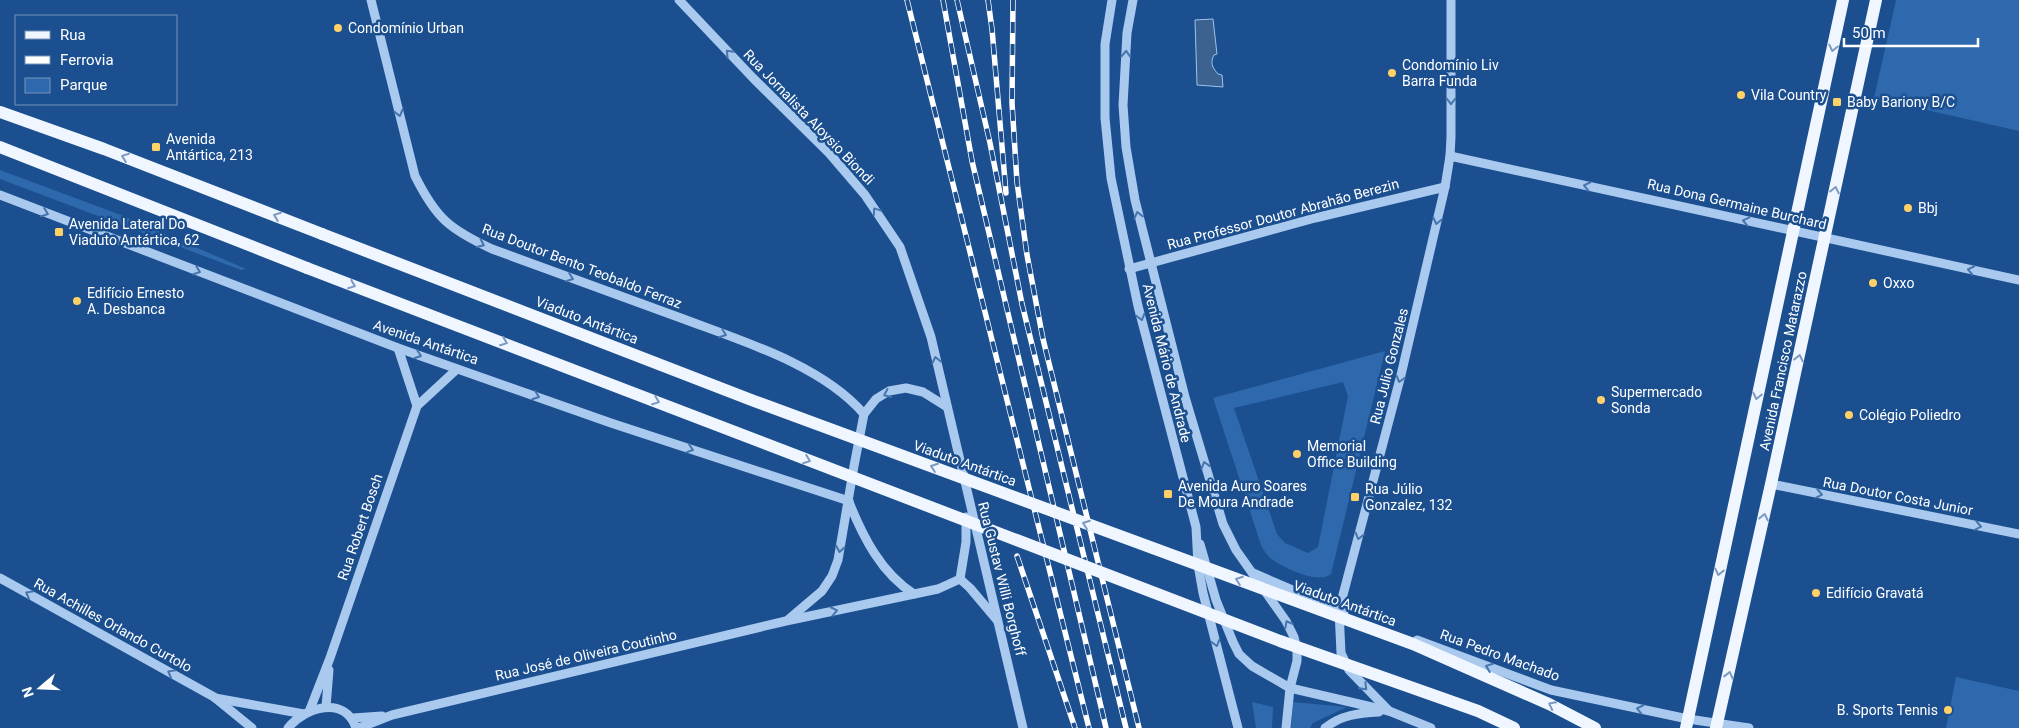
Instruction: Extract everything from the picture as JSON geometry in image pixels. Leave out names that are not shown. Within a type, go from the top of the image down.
[{"type":"main road","name":"Avenida Francisco Matarazzo","points":[[1687,724],[1843,0]]},
{"type":"main road","name":"Avenida Francisco Matarazzo","points":[[1717,725],[1876,0]]},
{"type":"main road","name":"Viaduto Antártica","points":[[0,112],[112,152],[754,401],[1414,644],[1549,704],[1595,728]]},
{"type":"main road","points":[[0,146],[306,268],[1280,641],[1478,710],[1514,728]]},
{"type":"street","name":"Rua Doutor Bento Teobaldo Ferraz","points":[[371,0],[415,176],[427,201],[443,220],[464,236],[492,249],[732,338],[808,369],[851,399],[864,414]]},
{"type":"street","name":"Rua Jornalista Aloysio Biondi","points":[[679,0],[753,78],[829,153],[865,195],[900,248],[931,337],[946,408]]},
{"type":"street","name":"Avenida Mário de Andrade","points":[[1112,0],[1105,44],[1105,118],[1111,178],[1129,269],[1196,527],[1198,565],[1203,593],[1238,728]]},
{"type":"street","name":"Avenida Mário de Andrade","points":[[1133,0],[1127,33],[1124,114],[1126,147],[1134,200],[1184,397],[1222,524],[1236,550],[1252,572]]},
{"type":"street","name":"Rua Julio Gonzales","points":[[1389,711],[1349,670],[1341,654],[1339,610],[1402,375],[1445,187],[1450,156],[1451,0]]},
{"type":"street","name":"Rua Dona Germaine Burchard","points":[[1450,156],[2019,280]]},
{"type":"street","name":"Rua Professor Doutor Abrahão Berezin","points":[[1129,269],[1316,218],[1445,187]]},
{"type":"street","name":"Avenida Antártica","points":[[0,195],[398,348],[849,501]]},
{"type":"street","points":[[398,348],[417,406]]},
{"type":"street","name":"Rua Robert Bosch","points":[[307,713],[330,658],[417,406],[457,369]]},
{"type":"street","points":[[946,408],[922,392],[906,388],[889,392],[876,399],[864,414],[849,501],[870,548],[897,582],[914,594],[938,589],[960,579]]},
{"type":"street","name":"Rua Gustav Willi Borghoff","points":[[946,408],[1023,728]]},
{"type":"street","name":"Rua Doutor Costa Junior","points":[[1771,484],[2019,534]]},
{"type":"street","points":[[960,579],[966,542],[968,497]]},
{"type":"street","name":"Rua José de Oliveira Coutinho","points":[[786,621],[822,591],[832,576],[838,560],[849,501]]},
{"type":"street","points":[[1196,527],[1216,600],[1239,654],[1252,666],[1290,688],[1389,711],[1431,728]]},
{"type":"street","points":[[1252,572],[1286,621],[1294,637],[1297,650],[1297,661],[1290,688],[1286,728]]},
{"type":"street","name":"Rua Pedro Machado","points":[[1252,572],[1339,610],[1552,690],[1687,724],[1749,728]]},
{"type":"street","name":"Rua Achilles Orlando Curtolo","points":[[0,578],[214,697],[252,728]]},
{"type":"street","points":[[960,579],[970,588],[998,622]]},
{"type":"street","name":"Rua José de Oliveira Coutinho","points":[[358,728],[392,715],[786,621],[914,594]]},
{"type":"street","name":"Rua Robert Bosch","points":[[326,707],[330,658]]},
{"type":"street","name":"Rua Achilles Orlando Curtolo","points":[[214,697],[307,713]]},
{"type":"street","points":[[288,728],[294,721],[307,713],[326,707],[336,708],[353,718],[358,728]]},
{"type":"street","points":[[1325,728],[1332,722],[1353,714],[1389,711]]},
{"type":"street","name":"Rua José de Oliveira Coutinho","points":[[353,718],[392,715]]},
{"type":"green space","points":[[1896,0],[2019,0],[2019,131],[1874,98]]},
{"type":"green space","points":[[0,170],[121,215],[246,269],[241,270],[0,179]]},
{"type":"green space","points":[[1385,351],[1331,574],[1325,577],[1318,577],[1300,574],[1276,562],[1265,552],[1261,545],[1213,398]],"holes":[[[1343,382],[1348,396],[1318,547],[1308,553],[1285,543],[1277,534],[1234,408]]]},
{"type":"green space","points":[[1956,677],[2019,691],[2019,728],[1946,728]]},
{"type":"green space","points":[[1252,702],[1273,707],[1272,728],[1256,728]]},
{"type":"green space","points":[[1293,702],[1347,707],[1313,723],[1310,728],[1291,728]]},
{"type":"shaded area","points":[[1213,19],[1217,54],[1214,55],[1212,63],[1216,72],[1222,75],[1223,87],[1197,85],[1195,20]]},
{"type":"railway","points":[[907,0],[1089,728]]},
{"type":"railway","points":[[943,0],[972,161],[1106,728]]},
{"type":"railway","points":[[957,0],[990,143],[1022,304],[1126,728]]},
{"type":"railway","points":[[988,0],[1006,193]]},
{"type":"railway","points":[[1013,0],[1012,103],[1017,182],[1027,255],[1043,339],[1139,728]]},
{"type":"railway","points":[[1017,556],[1075,728]]},
{"type":"place","name":"Condomínio Urban","points":[[338,28]]},
{"type":"place","name":"Condomínio Liv Barra Funda","points":[[1392,73]]},
{"type":"place","name":"Vila Country","points":[[1741,95]]},
{"type":"place","name":"Baby Bariony B/C","points":[[1837,102]]},
{"type":"place","name":"Avenida Antártica, 213","points":[[156,147]]},
{"type":"place","name":"Bbj","points":[[1908,208]]},
{"type":"place","name":"Avenida Lateral Do Viaduto Antártica, 62","points":[[59,232]]},
{"type":"place","name":"Oxxo","points":[[1873,283]]},
{"type":"place","name":"Edifício Ernesto A. Desbanca","points":[[77,301]]},
{"type":"place","name":"Supermercado Sonda","points":[[1601,400]]},
{"type":"place","name":"Colégio Poliedro","points":[[1849,415]]},
{"type":"place","name":"Memorial Office Building","points":[[1297,454]]},
{"type":"place","name":"Avenida Auro Soares De Moura Andrade","points":[[1168,494]]},
{"type":"place","name":"Rua Júlio Gonzalez, 132","points":[[1355,497]]},
{"type":"place","name":"Edifício Gravatá","points":[[1816,593]]},
{"type":"place","name":"B. Sports Tennis","points":[[1948,710]]}]
